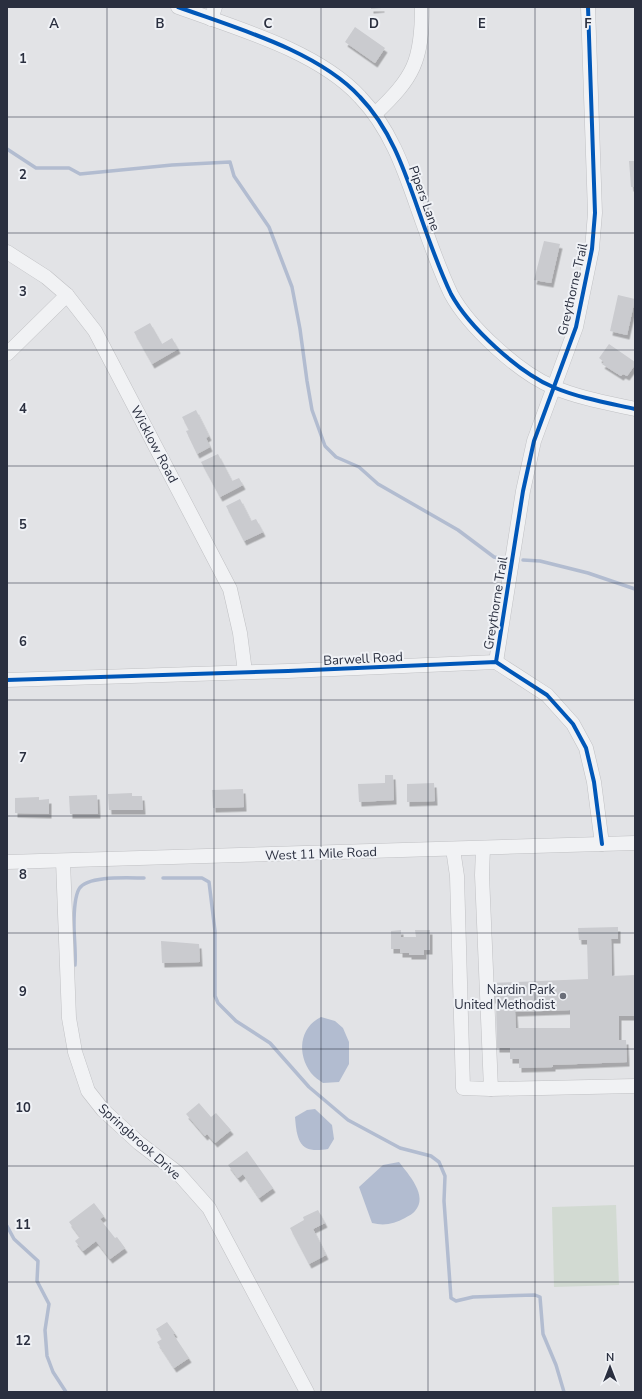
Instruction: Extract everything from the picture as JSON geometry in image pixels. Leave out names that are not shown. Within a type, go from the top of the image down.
[{"type":"street","name":"Pipers Lane","points":[[178,7],[213,13],[309,58],[338,77],[360,96],[375,114],[393,144],[452,295],[474,325],[500,352],[526,371],[553,387],[597,402],[635,409]]},
{"type":"street","points":[[375,114],[394,96],[406,80],[416,62],[420,47],[422,7]]},
{"type":"street","name":"Greythorne Trail","points":[[496,662],[523,491],[534,441],[576,327],[592,249],[595,212],[588,7]]},
{"type":"street","name":"Wicklow Road","points":[[7,252],[46,276],[67,295],[95,331],[230,589],[240,633],[245,672]]},
{"type":"street","points":[[7,354],[67,295]]},
{"type":"street","points":[[496,662],[547,695],[573,724],[586,748],[591,768],[602,844]]},
{"type":"street","name":"Barwell Road","points":[[7,680],[496,662]]},
{"type":"street","name":"West 11 Mile Road","points":[[7,862],[635,843]]},
{"type":"street","points":[[483,848],[482,875],[491,1089]]},
{"type":"street","points":[[453,849],[457,876],[463,1088],[491,1089],[635,1086]]},
{"type":"street","name":"Springbrook Drive","points":[[64,861],[69,1018],[75,1052],[88,1092],[103,1110],[139,1142],[178,1173],[209,1208],[307,1392]]},
{"type":"shaded area","points":[[616,1205],[619,1285],[554,1287],[552,1207]]},
{"type":"water","points":[[321,1017],[335,1021],[343,1028],[349,1042],[349,1064],[339,1082],[323,1083],[311,1073],[304,1058],[302,1042],[304,1035],[308,1028]]},
{"type":"water","points":[[315,1109],[332,1125],[334,1139],[328,1149],[311,1150],[306,1148],[299,1139],[297,1133],[295,1117],[307,1110]]},
{"type":"water","points":[[399,1162],[416,1185],[420,1199],[419,1205],[413,1213],[397,1222],[389,1224],[372,1223],[359,1187],[383,1165]]},
{"type":"building","points":[[371,7],[382,7],[382,8],[371,9]]},
{"type":"building","points":[[355,27],[385,48],[375,63],[345,42]]},
{"type":"building","points":[[629,161],[635,161],[635,187],[631,187]]},
{"type":"building","points":[[544,241],[560,244],[551,283],[534,280]]},
{"type":"building","points":[[618,295],[635,299],[627,335],[610,331]]},
{"type":"building","points":[[150,323],[162,344],[172,338],[178,349],[152,364],[134,332]]},
{"type":"building","points":[[609,344],[635,362],[635,365],[627,376],[623,374],[621,376],[602,364],[604,362],[599,358]]},
{"type":"building","points":[[196,410],[209,436],[206,438],[210,447],[197,454],[186,431],[189,430],[182,417]]},
{"type":"building","points":[[218,454],[232,481],[239,478],[243,485],[220,497],[201,462]]},
{"type":"building","points":[[240,499],[251,521],[256,519],[263,532],[244,541],[226,506]]},
{"type":"building","points":[[385,775],[393,775],[394,800],[359,802],[358,784],[385,783]]},
{"type":"building","points":[[434,783],[435,801],[407,802],[407,784]]},
{"type":"building","points":[[243,789],[244,807],[213,808],[212,790]]},
{"type":"building","points":[[132,793],[132,796],[142,796],[143,810],[109,810],[108,794]]},
{"type":"building","points":[[97,795],[98,814],[70,814],[69,796]]},
{"type":"building","points":[[39,797],[39,800],[49,799],[49,814],[15,813],[15,798]]},
{"type":"building","name":"Nardin Park United Methodist","points":[[618,927],[618,939],[611,939],[612,976],[635,975],[635,1016],[619,1016],[619,1040],[626,1040],[627,1062],[519,1068],[519,1059],[510,1059],[510,1048],[497,1048],[496,999],[491,999],[490,983],[588,979],[587,940],[579,940],[578,928]],"holes":[[[570,1010],[570,1028],[516,1028],[515,1012]]]},
{"type":"building","points":[[401,930],[401,937],[416,937],[415,930],[430,930],[430,950],[424,950],[424,955],[409,955],[409,953],[400,953],[400,949],[391,949],[391,931]]},
{"type":"building","points":[[161,941],[199,944],[200,962],[162,963]]},
{"type":"building","points":[[199,1103],[211,1117],[216,1113],[231,1130],[215,1143],[207,1134],[205,1136],[186,1114]]},
{"type":"building","points":[[247,1151],[273,1188],[259,1198],[243,1174],[238,1178],[228,1165]]},
{"type":"building","points":[[94,1203],[104,1216],[100,1219],[125,1248],[110,1259],[96,1241],[83,1251],[75,1241],[80,1237],[69,1222]]},
{"type":"building","points":[[318,1210],[325,1223],[313,1229],[326,1255],[309,1264],[290,1228],[304,1220],[303,1217]]},
{"type":"building","points":[[167,1322],[189,1358],[174,1368],[157,1342],[162,1339],[156,1329]]},
{"type":"waterway","points":[[7,149],[36,168],[69,168],[80,174],[172,165],[230,162],[234,176],[269,227],[292,287],[312,410],[325,446],[336,457],[359,467],[378,484],[458,530],[494,557],[499,558]]},
{"type":"waterway","points":[[523,560],[540,561],[588,573],[635,589]]},
{"type":"waterway","points":[[75,965],[74,912],[76,897],[79,889],[91,881],[99,879],[144,878]]},
{"type":"waterway","points":[[163,878],[202,878],[209,882],[215,931],[215,996],[218,1003],[236,1021],[270,1043],[309,1087],[348,1120],[400,1148],[431,1156],[439,1162],[445,1176],[444,1201],[451,1298],[456,1301],[473,1297],[535,1295],[540,1297],[543,1334],[556,1365],[564,1392]]},
{"type":"waterway","points":[[7,1226],[14,1239],[38,1261],[37,1281],[49,1304],[45,1330],[47,1356],[53,1372],[66,1392]]},
{"type":"cycle path","points":[[178,7],[275,43],[322,66],[342,81],[371,109],[388,136],[407,179],[446,284],[459,307],[482,334],[510,360],[539,380],[553,387],[594,400],[635,409]]},
{"type":"cycle path","points":[[496,662],[523,491],[534,441],[576,327],[592,249],[595,213],[588,7]]},
{"type":"cycle path","points":[[7,680],[288,671],[496,662],[547,695],[573,724],[586,748],[594,782],[602,844]]},
{"type":"place","name":"Nardin Park United Methodist","points":[[563,996]]}]
